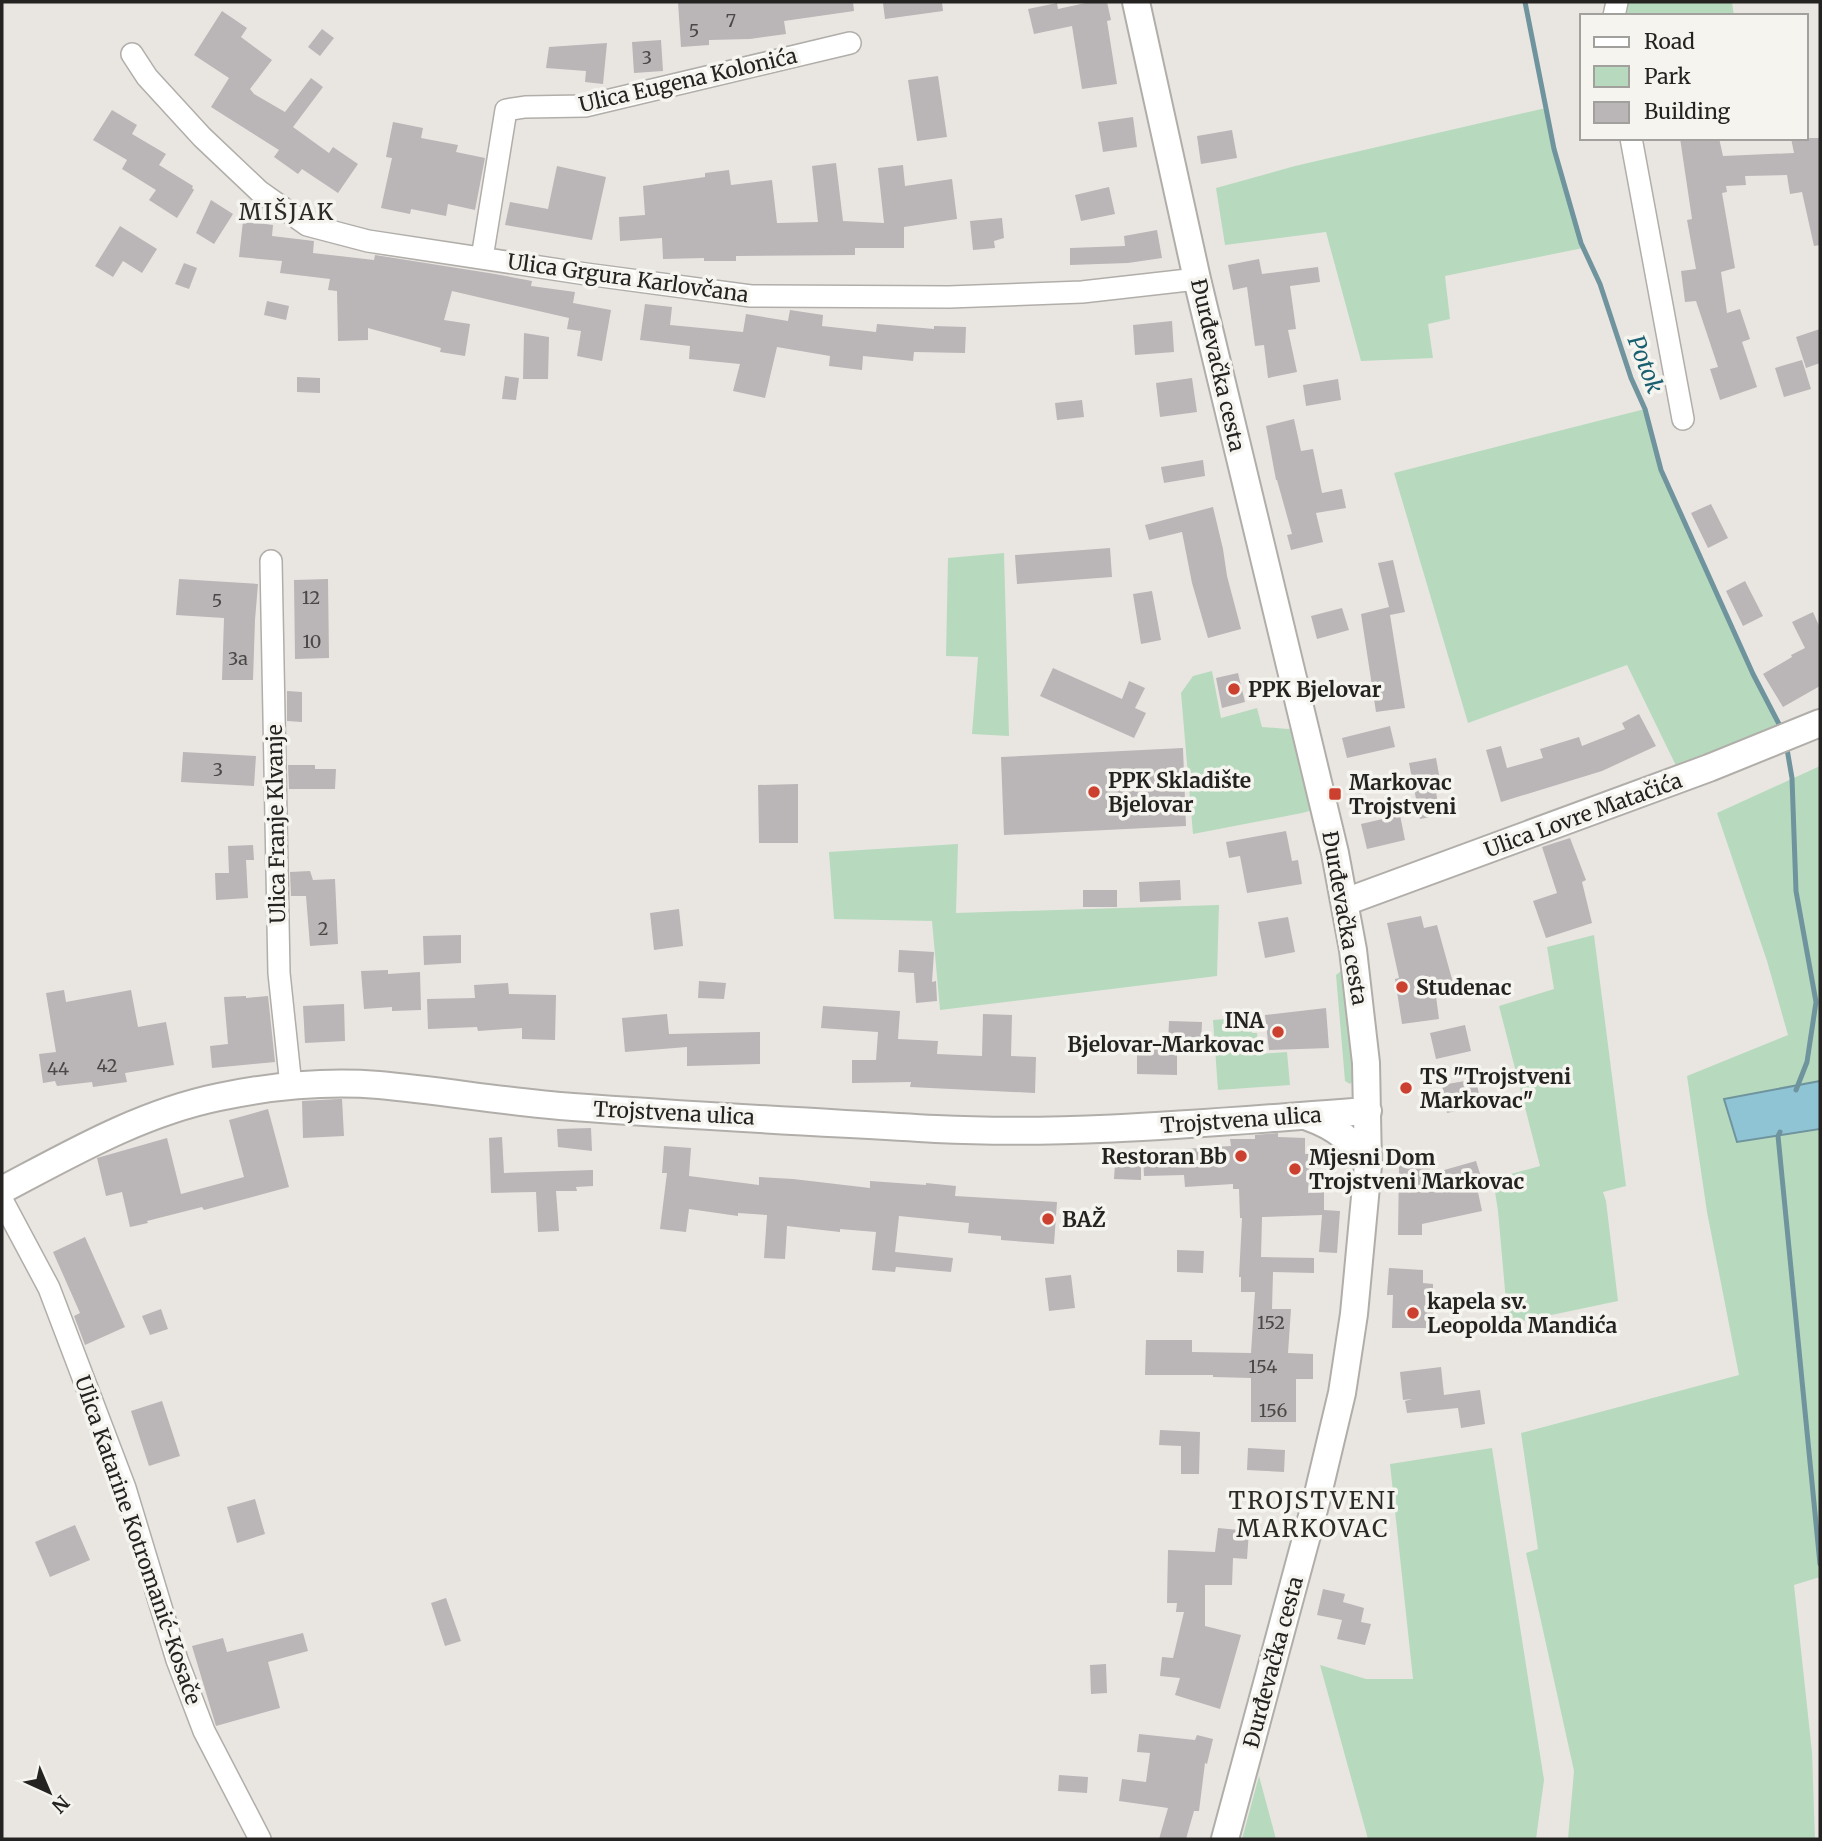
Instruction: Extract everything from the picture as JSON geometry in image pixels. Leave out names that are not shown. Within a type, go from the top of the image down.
[{"type":"main road","name":"Đurđevačka cesta","points":[[1136,2],[1197,279],[1345,902],[1362,1013],[1368,1111],[1368,1165],[1354,1314],[1342,1393],[1317,1497],[1225,1839]]},
{"type":"main road","name":"Ulica Lovre Matačića","points":[[1345,902],[1709,768],[1820,723]]},
{"type":"main road","name":"Trojstvena ulica","points":[[2,1190],[99,1139],[158,1114],[218,1097],[291,1086],[376,1085],[571,1107],[940,1129],[1058,1131],[1171,1126],[1368,1111]]},
{"type":"main road","points":[[1303,1116],[1339,1130],[1368,1165]]},
{"type":"street","name":"Ulica Eugena Kolonića","points":[[482,258],[506,110],[585,106],[850,43]]},
{"type":"street","name":"Ulica Grgura Karlovčana","points":[[132,54],[147,77],[202,137],[259,191],[307,225],[368,241],[751,296],[949,297],[1082,292],[1197,279]]},
{"type":"street","points":[[1631,140],[1683,419]]},
{"type":"street","name":"Ulica Franje Klvanje","points":[[271,561],[279,973],[291,1086]]},
{"type":"street","name":"Ulica Katarine Kotromanić-Kosače","points":[[2,1200],[53,1300],[125,1488],[177,1660],[204,1731],[260,1839]]},
{"type":"green space","points":[[1617,2],[1732,2],[1734,14],[1614,14]]},
{"type":"green space","points":[[1546,108],[1554,149],[1583,248],[1445,276],[1450,319],[1428,324],[1433,358],[1361,361],[1326,232],[1225,245],[1216,188],[1295,166]]},
{"type":"green space","points":[[1645,409],[1661,470],[1753,674],[1779,724],[1783,738],[1682,778],[1627,665],[1468,723],[1394,473]]},
{"type":"green space","points":[[1004,553],[1009,736],[972,734],[978,657],[946,656],[948,558]]},
{"type":"green space","points":[[1212,671],[1221,718],[1257,708],[1262,727],[1288,729],[1304,725],[1324,807],[1193,834],[1181,693],[1193,676]]},
{"type":"green space","points":[[1820,766],[1820,1577],[1794,1585],[1812,1752],[1815,1839],[1568,1839],[1574,1771],[1526,1553],[1538,1549],[1521,1433],[1739,1375],[1707,1212],[1687,1076],[1788,1035],[1767,961],[1717,813]]},
{"type":"green space","points":[[958,844],[956,913],[1219,905],[1217,976],[940,1010],[932,921],[834,919],[829,852]]},
{"type":"green space","points":[[1594,935],[1626,1186],[1603,1192],[1618,1301],[1508,1324],[1493,1179],[1540,1166],[1499,1006],[1554,989],[1547,947]]},
{"type":"green space","points":[[1341,971],[1344,975],[1353,1081],[1350,1084],[1345,1081],[1336,975]]},
{"type":"green space","points":[[1250,1017],[1252,1033],[1257,1033],[1259,1054],[1287,1052],[1290,1085],[1218,1090],[1213,1020]]},
{"type":"green space","points":[[1492,1448],[1544,1780],[1536,1839],[1368,1839],[1320,1665],[1366,1679],[1413,1679],[1390,1464]]},
{"type":"green space","points":[[1259,1776],[1276,1839],[1242,1839]]},
{"type":"water","points":[[1820,1081],[1820,1129],[1737,1142],[1724,1099]]},
{"type":"building","points":[[678,2],[853,2],[854,11],[784,21],[786,34],[750,39],[709,40],[709,45],[681,47]]},
{"type":"building","points":[[942,2],[943,11],[885,19],[883,3]]},
{"type":"building","points":[[1090,2],[1107,2],[1111,20],[1107,21],[1117,84],[1082,89],[1072,26],[1034,34],[1028,9],[1057,3],[1058,9]]},
{"type":"building","points":[[222,11],[247,28],[241,37],[272,60],[250,89],[254,94],[285,112],[311,78],[323,87],[293,127],[329,153],[333,147],[358,164],[338,193],[302,169],[298,174],[274,157],[279,150],[211,107],[229,78],[194,55]]},
{"type":"building","points":[[322,29],[334,38],[320,56],[308,47]]},
{"type":"building","points":[[661,40],[663,71],[634,73],[632,42]]},
{"type":"building","points":[[607,43],[603,84],[585,82],[586,71],[546,68],[549,47]]},
{"type":"building","points":[[938,76],[947,137],[917,141],[908,80]]},
{"type":"building","points":[[112,110],[137,125],[132,134],[166,154],[159,165],[193,186],[194,190],[177,218],[149,200],[156,190],[122,169],[127,160],[93,140]]},
{"type":"building","points":[[1133,117],[1137,147],[1103,152],[1098,122]]},
{"type":"building","points":[[393,122],[423,128],[421,138],[458,145],[456,152],[485,158],[475,210],[448,204],[446,216],[411,209],[410,214],[381,208],[392,158],[386,157]]},
{"type":"building","points":[[1232,130],[1237,158],[1201,164],[1197,136]]},
{"type":"building","points":[[1820,138],[1820,245],[1814,246],[1802,192],[1790,194],[1787,175],[1745,176],[1746,185],[1726,186],[1727,192],[1722,193],[1735,268],[1721,272],[1727,313],[1740,309],[1750,339],[1742,342],[1757,387],[1720,400],[1710,369],[1718,367],[1696,301],[1685,302],[1681,271],[1696,269],[1687,220],[1692,219],[1680,140],[1719,140],[1723,156],[1794,153],[1791,140]]},
{"type":"building","points":[[836,163],[843,221],[884,223],[878,168],[903,165],[905,186],[952,179],[957,219],[904,227],[904,248],[855,248],[855,255],[736,256],[736,261],[704,261],[704,258],[663,259],[662,238],[620,241],[619,217],[645,215],[643,186],[705,177],[705,173],[729,170],[731,185],[772,180],[777,223],[818,222],[812,166]]},
{"type":"building","points":[[557,166],[606,177],[592,240],[505,225],[510,202],[548,209]]},
{"type":"building","points":[[1109,187],[1115,214],[1081,221],[1075,195]]},
{"type":"building","points":[[211,200],[233,214],[214,244],[196,233]]},
{"type":"building","points":[[1002,218],[1004,238],[994,241],[995,248],[973,250],[970,221]]},
{"type":"building","points":[[243,221],[273,225],[272,236],[314,241],[313,253],[374,260],[375,255],[495,274],[532,281],[531,286],[575,292],[573,303],[611,310],[602,361],[577,356],[581,331],[567,329],[569,318],[452,291],[444,320],[470,324],[465,356],[440,352],[441,348],[368,328],[368,340],[338,341],[337,291],[328,290],[330,279],[280,273],[282,261],[239,257]]},
{"type":"building","points":[[120,226],[157,249],[142,273],[123,261],[113,277],[95,266]]},
{"type":"building","points":[[1157,230],[1162,258],[1128,263],[1070,265],[1070,248],[1125,246],[1124,236]]},
{"type":"building","points":[[1259,259],[1262,274],[1318,267],[1320,282],[1290,286],[1296,329],[1288,330],[1297,372],[1268,378],[1264,345],[1255,346],[1247,287],[1233,290],[1228,265]]},
{"type":"building","points":[[184,263],[197,268],[189,289],[175,284]]},
{"type":"building","points":[[267,301],[289,306],[286,320],[264,315]]},
{"type":"building","points":[[645,304],[672,307],[670,325],[743,332],[746,314],[788,321],[790,310],[823,315],[822,326],[876,332],[877,324],[934,329],[934,326],[966,327],[965,353],[914,352],[913,361],[863,356],[862,370],[829,366],[830,356],[777,347],[765,398],[733,391],[740,364],[689,359],[690,346],[640,340]]},
{"type":"building","points":[[1172,321],[1174,352],[1135,355],[1133,325]]},
{"type":"building","points":[[1820,329],[1820,363],[1806,368],[1796,337]]},
{"type":"building","points":[[524,333],[549,337],[548,379],[523,379]]},
{"type":"building","points":[[1802,360],[1811,389],[1784,397],[1775,368]]},
{"type":"building","points":[[505,376],[519,378],[516,400],[502,399]]},
{"type":"building","points":[[297,377],[320,378],[320,393],[297,392]]},
{"type":"building","points":[[1192,378],[1197,412],[1160,417],[1156,383]]},
{"type":"building","points":[[1338,379],[1341,400],[1306,406],[1303,385]]},
{"type":"building","points":[[1082,400],[1084,417],[1057,420],[1055,403]]},
{"type":"building","points":[[1294,419],[1301,451],[1313,449],[1322,493],[1342,489],[1346,508],[1316,513],[1323,542],[1291,550],[1287,535],[1292,534],[1276,480],[1266,426]]},
{"type":"building","points":[[1203,460],[1205,476],[1164,483],[1161,467]]},
{"type":"building","points":[[1711,504],[1728,538],[1708,548],[1691,513]]},
{"type":"building","points":[[1213,507],[1241,629],[1208,638],[1192,583],[1182,532],[1149,540],[1145,525]]},
{"type":"building","points":[[1110,548],[1112,577],[1017,584],[1015,555]]},
{"type":"building","points":[[1393,560],[1405,612],[1390,615],[1405,708],[1376,712],[1361,614],[1389,607],[1378,563]]},
{"type":"building","points":[[179,579],[258,584],[253,680],[222,680],[224,618],[176,615]]},
{"type":"building","points":[[328,579],[329,658],[295,659],[294,580]]},
{"type":"building","points":[[1745,581],[1763,616],[1743,626],[1726,591]]},
{"type":"building","points":[[1152,591],[1161,640],[1141,644],[1133,594]]},
{"type":"building","points":[[1342,608],[1349,630],[1317,639],[1311,616]]},
{"type":"building","points":[[1813,612],[1820,628],[1820,686],[1783,707],[1763,674],[1805,648],[1792,622]]},
{"type":"building","points":[[1053,668],[1122,699],[1129,681],[1145,688],[1135,708],[1146,713],[1134,738],[1040,696]]},
{"type":"building","points":[[1238,673],[1245,702],[1222,708],[1216,678]]},
{"type":"building","points":[[287,691],[302,692],[302,722],[287,721]]},
{"type":"building","points":[[1639,714],[1656,746],[1602,771],[1501,802],[1486,750],[1501,746],[1507,768],[1543,758],[1540,749],[1579,737],[1582,746],[1625,729],[1622,723]]},
{"type":"building","points":[[1390,726],[1395,747],[1347,758],[1342,738]]},
{"type":"building","name":"PPK Skladište Bjelovar","points":[[1183,748],[1186,826],[1004,835],[1001,757]]},
{"type":"building","points":[[183,752],[256,756],[254,786],[181,782]]},
{"type":"building","points":[[1436,758],[1442,791],[1436,792],[1440,815],[1420,819],[1409,763]]},
{"type":"building","points":[[288,765],[315,765],[315,769],[336,769],[335,789],[289,789]]},
{"type":"building","points":[[798,784],[798,843],[759,843],[758,785]]},
{"type":"building","points":[[1400,815],[1405,840],[1367,849],[1361,824]]},
{"type":"building","points":[[1286,831],[1292,861],[1298,860],[1302,884],[1247,893],[1240,856],[1229,858],[1226,842]]},
{"type":"building","points":[[1570,838],[1586,880],[1582,882],[1592,923],[1546,938],[1533,901],[1557,893],[1542,847]]},
{"type":"building","points":[[253,845],[254,860],[246,860],[248,898],[216,900],[215,873],[229,873],[228,846]]},
{"type":"building","points":[[310,871],[313,880],[335,879],[338,944],[310,946],[306,896],[291,896],[290,872]]},
{"type":"building","points":[[1180,880],[1181,900],[1140,902],[1139,882]]},
{"type":"building","points":[[1083,890],[1117,890],[1117,907],[1083,907]]},
{"type":"building","points":[[679,909],[683,946],[654,950],[650,913]]},
{"type":"building","points":[[1421,916],[1424,928],[1437,925],[1455,990],[1436,996],[1439,1019],[1402,1024],[1395,979],[1399,978],[1387,923]]},
{"type":"building","points":[[1288,917],[1295,952],[1265,958],[1258,922]]},
{"type":"building","points":[[461,935],[461,963],[424,965],[423,936]]},
{"type":"building","points":[[899,950],[934,952],[932,982],[936,981],[937,1001],[916,1003],[914,973],[898,972]]},
{"type":"building","points":[[388,970],[388,974],[420,972],[421,1010],[392,1011],[392,1007],[364,1009],[361,971]]},
{"type":"building","points":[[699,981],[726,983],[724,999],[698,998]]},
{"type":"building","points":[[508,983],[509,994],[556,995],[555,1040],[522,1039],[522,1028],[478,1031],[477,1027],[428,1029],[427,999],[475,998],[474,985]]},
{"type":"building","points":[[64,990],[66,1002],[131,990],[138,1027],[166,1022],[174,1065],[125,1073],[127,1082],[93,1087],[92,1082],[57,1086],[55,1081],[43,1083],[39,1054],[56,1052],[46,993]]},
{"type":"building","points":[[268,996],[275,1062],[212,1068],[210,1046],[228,1044],[224,997]]},
{"type":"building","points":[[344,1004],[345,1041],[305,1043],[303,1006]]},
{"type":"building","points":[[823,1006],[900,1011],[898,1039],[938,1041],[937,1054],[982,1056],[983,1014],[1012,1015],[1011,1056],[1036,1057],[1035,1093],[910,1087],[911,1082],[852,1083],[852,1060],[876,1060],[878,1032],[821,1028]]},
{"type":"building","points":[[1326,1008],[1329,1048],[1269,1050],[1265,1015]]},
{"type":"building","points":[[667,1014],[669,1034],[760,1032],[760,1064],[687,1066],[687,1047],[625,1052],[622,1018]]},
{"type":"building","points":[[1169,1021],[1202,1022],[1201,1045],[1168,1043]]},
{"type":"building","points":[[1465,1025],[1471,1051],[1436,1059],[1430,1033]]},
{"type":"building","points":[[1137,1048],[1177,1048],[1177,1075],[1137,1074]]},
{"type":"building","points":[[1476,1079],[1481,1106],[1447,1113],[1442,1085]]},
{"type":"building","points":[[342,1099],[344,1136],[303,1138],[302,1101]]},
{"type":"building","points":[[268,1109],[289,1187],[130,1227],[122,1192],[106,1196],[97,1158],[167,1138],[181,1194],[244,1177],[229,1120]]},
{"type":"building","points":[[591,1128],[592,1151],[558,1147],[557,1129]]},
{"type":"building","points":[[1278,1133],[1278,1137],[1305,1138],[1305,1154],[1310,1154],[1308,1193],[1324,1192],[1324,1210],[1340,1211],[1337,1253],[1319,1252],[1322,1215],[1262,1217],[1261,1257],[1314,1258],[1314,1273],[1273,1272],[1272,1309],[1291,1309],[1288,1353],[1313,1354],[1313,1379],[1296,1379],[1296,1422],[1251,1422],[1251,1378],[1145,1375],[1146,1340],[1192,1340],[1192,1352],[1251,1353],[1255,1292],[1241,1292],[1239,1277],[1242,1218],[1239,1189],[1233,1189],[1233,1184],[1185,1187],[1184,1175],[1144,1176],[1143,1155],[1183,1154],[1183,1149],[1231,1146],[1230,1139],[1255,1139],[1255,1135]]},
{"type":"building","points":[[502,1137],[504,1173],[593,1170],[593,1186],[576,1187],[577,1191],[556,1191],[559,1231],[538,1232],[536,1192],[491,1193],[489,1138]]},
{"type":"building","points":[[664,1146],[691,1148],[689,1176],[759,1185],[759,1177],[870,1188],[870,1181],[926,1183],[956,1186],[955,1196],[1057,1202],[1054,1244],[1001,1240],[1001,1236],[968,1233],[969,1223],[899,1216],[895,1252],[953,1258],[951,1272],[896,1267],[895,1272],[872,1270],[876,1232],[840,1229],[840,1232],[787,1226],[785,1259],[764,1258],[767,1215],[738,1213],[738,1216],[689,1209],[686,1232],[660,1229],[667,1173],[662,1173]]},
{"type":"building","points":[[1476,1161],[1481,1177],[1475,1178],[1482,1211],[1422,1224],[1422,1235],[1398,1235],[1399,1165],[1430,1165],[1430,1174]]},
{"type":"building","points":[[1115,1164],[1141,1164],[1141,1180],[1114,1179]]},
{"type":"building","points":[[85,1237],[125,1327],[85,1345],[74,1316],[80,1313],[53,1252]]},
{"type":"building","points":[[1177,1250],[1204,1251],[1203,1273],[1177,1272]]},
{"type":"building","points":[[1389,1268],[1423,1270],[1423,1283],[1433,1284],[1433,1328],[1392,1328],[1393,1295],[1387,1295]]},
{"type":"building","points":[[1071,1275],[1075,1308],[1049,1311],[1045,1278]]},
{"type":"building","points":[[161,1309],[168,1329],[150,1335],[142,1316]]},
{"type":"building","points":[[1441,1367],[1444,1395],[1480,1390],[1485,1424],[1461,1428],[1458,1408],[1407,1413],[1405,1401],[1412,1399],[1403,1400],[1400,1372]]},
{"type":"building","points":[[162,1401],[180,1456],[149,1466],[131,1411]]},
{"type":"building","points":[[1160,1430],[1200,1432],[1199,1474],[1181,1474],[1181,1446],[1159,1445]]},
{"type":"building","points":[[1248,1448],[1285,1450],[1284,1472],[1247,1470]]},
{"type":"building","points":[[255,1499],[265,1534],[237,1543],[227,1507]]},
{"type":"building","points":[[75,1525],[90,1560],[50,1577],[35,1542]]},
{"type":"building","points":[[1218,1528],[1249,1531],[1247,1559],[1233,1558],[1232,1585],[1205,1585],[1205,1626],[1241,1635],[1220,1709],[1175,1695],[1180,1678],[1160,1676],[1162,1657],[1173,1658],[1184,1612],[1176,1612],[1177,1603],[1167,1603],[1168,1550],[1215,1552]]},
{"type":"building","points":[[1323,1589],[1345,1594],[1343,1602],[1364,1608],[1361,1622],[1371,1624],[1365,1645],[1337,1639],[1342,1620],[1317,1615]]},
{"type":"building","points":[[446,1598],[461,1641],[445,1646],[431,1603]]},
{"type":"building","points":[[303,1633],[308,1651],[268,1662],[280,1708],[216,1726],[192,1646],[223,1638],[227,1652]]},
{"type":"building","points":[[1106,1664],[1107,1693],[1091,1694],[1090,1665]]},
{"type":"building","points":[[1139,1734],[1195,1740],[1197,1735],[1213,1739],[1207,1764],[1205,1763],[1199,1811],[1194,1811],[1186,1839],[1159,1839],[1168,1808],[1119,1801],[1122,1779],[1146,1782],[1150,1753],[1137,1752]]},
{"type":"building","points":[[1059,1775],[1088,1777],[1087,1793],[1058,1791]]},
{"type":"waterway","name":"Potok","points":[[1525,2],[1554,149],[1581,243],[1600,284],[1631,378],[1645,409],[1661,470],[1753,674],[1779,724]]},
{"type":"waterway","points":[[1787,749],[1792,778],[1796,891],[1816,1002],[1807,1062],[1796,1090]]},
{"type":"waterway","points":[[1780,1132],[1778,1136],[1820,1564]]},
{"type":"place","name":"PPK Bjelovar","points":[[1234,689]]},
{"type":"place","name":"PPK Skladište Bjelovar","points":[[1094,792]]},
{"type":"place","name":"Markovac Trojstveni","points":[[1335,794]]},
{"type":"place","name":"Studenac","points":[[1402,987]]},
{"type":"place","name":"INA Bjelovar-Markovac","points":[[1278,1032]]},
{"type":"place","name":"TS \"Trojstveni Markovac\"","points":[[1406,1088]]},
{"type":"place","name":"Restoran Bb","points":[[1241,1156]]},
{"type":"place","name":"Mjesni Dom Trojstveni Markovac","points":[[1295,1169]]},
{"type":"place","name":"BAŽ","points":[[1048,1219]]},
{"type":"place","name":"kapela sv. Leopolda Mandića","points":[[1413,1313]]},
{"type":"district","name":"MIŠJAK","points":[[287,211]]},
{"type":"district","name":"TROJSTVENI MARKOVAC","points":[[1313,1514]]}]
